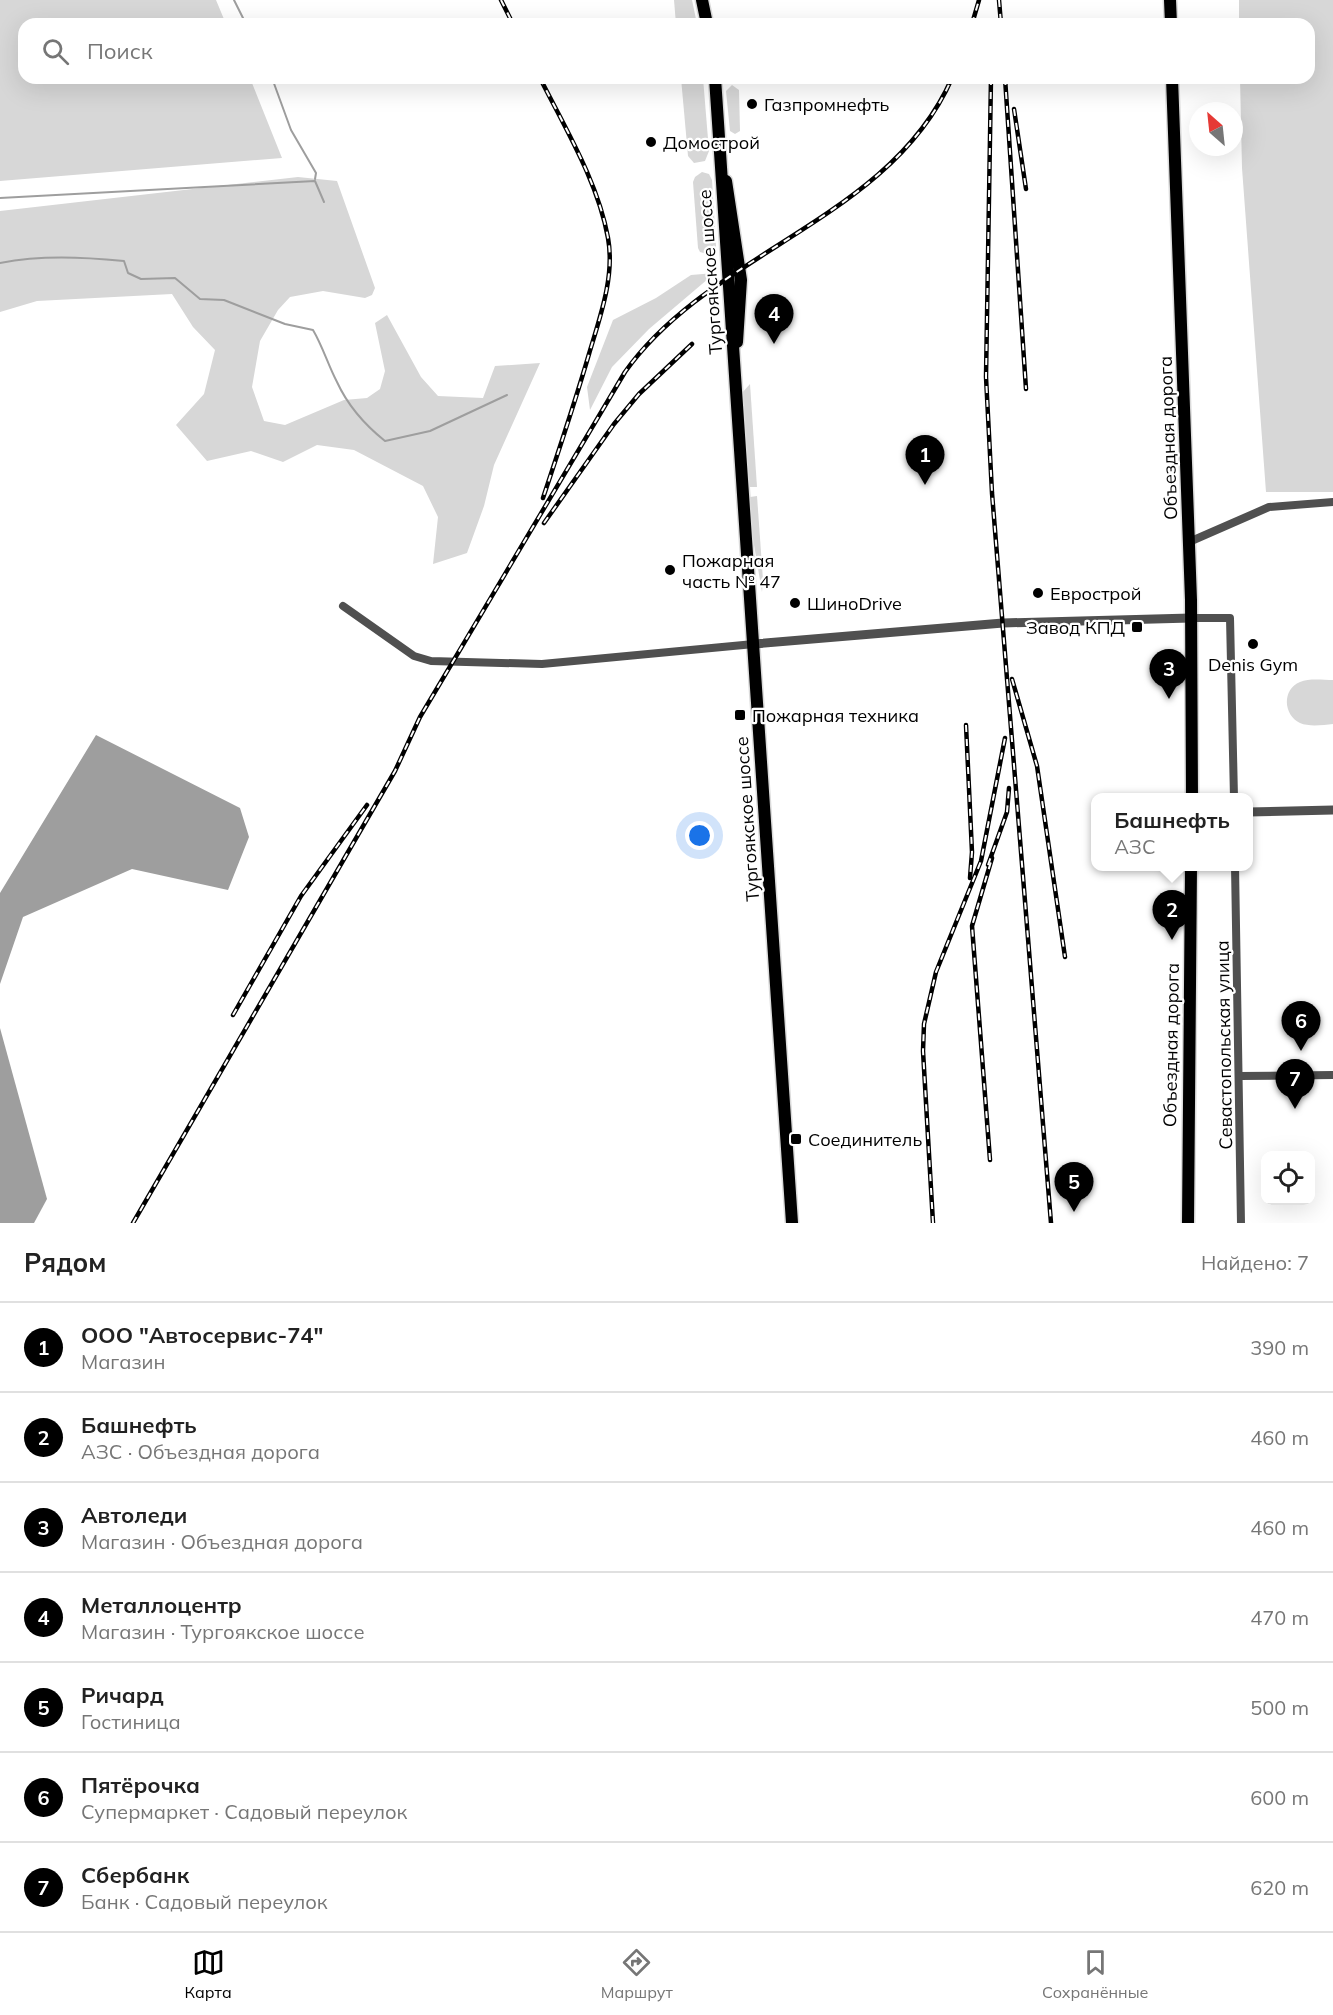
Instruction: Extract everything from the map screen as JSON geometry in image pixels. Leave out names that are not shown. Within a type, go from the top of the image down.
[{"type":"main road","points":[[702,0],[706,18]]},
{"type":"main road","points":[[1170,0],[1171,18]]},
{"type":"main road","name":"Тургоякское шоссе","points":[[715,84],[722,165],[730,196],[741,280],[735,377],[792,1223]]},
{"type":"main road","name":"Объездная дорога","points":[[1172,84],[1189,542],[1192,793]]},
{"type":"main road","name":"Объездная дорога","points":[[1188,1223],[1191,871]]},
{"type":"street","points":[[1189,542],[1269,507],[1333,502]]},
{"type":"street","points":[[343,606],[414,656],[431,661],[542,664],[1003,622],[1230,618],[1234,793]]},
{"type":"street","points":[[1253,812],[1333,810]]},
{"type":"street","name":"Севастопольская улица","points":[[1235,871],[1241,1223]]},
{"type":"street","points":[[1240,1076],[1333,1075]]},
{"type":"shaded area","points":[[0,0],[216,0],[224,18],[18,18],[18,84],[252,84],[282,158],[0,181]]},
{"type":"shaded area","points":[[674,0],[692,0],[696,18],[676,18]]},
{"type":"shaded area","points":[[1239,0],[1333,0],[1333,492],[1266,492],[1242,168],[1243,102],[1241,102],[1240,84],[1315,84],[1315,18],[1239,18]]},
{"type":"shaded area","points":[[682,84],[703,84],[709,151],[705,161],[694,163],[688,156]]},
{"type":"shaded area","points":[[732,85],[739,90],[740,131],[735,134],[730,131],[726,91]]},
{"type":"shaded area","points":[[702,172],[709,174],[712,180],[716,246],[715,250],[707,254],[700,252],[698,248],[693,182],[695,177]]},
{"type":"shaded area","points":[[298,177],[337,181],[375,288],[372,295],[365,298],[323,291],[290,297],[278,310],[260,341],[252,387],[264,421],[285,425],[344,400],[367,398],[380,389],[385,371],[375,323],[387,315],[421,377],[438,396],[483,398],[495,366],[540,363],[494,465],[484,506],[467,553],[433,564],[438,517],[423,486],[354,450],[317,445],[283,462],[251,451],[207,461],[176,425],[204,394],[215,350],[193,327],[172,294],[37,301],[0,312],[0,211]]},
{"type":"shaded area","points":[[715,273],[649,329],[612,367],[590,410],[587,387],[613,320],[656,298],[691,275]]},
{"type":"shaded area","points":[[750,384],[757,487],[749,487],[742,393]]},
{"type":"shaded area","points":[[757,496],[762,592],[752,533],[750,497]]},
{"type":"shaded area","points":[[1308,680],[1333,680],[1333,724],[1308,725],[1294,719],[1287,702],[1294,685]]},
{"type":"shaded area","points":[[96,735],[240,808],[249,837],[228,890],[132,869],[23,917],[0,984],[0,893]]},
{"type":"shaded area","points":[[0,1028],[47,1199],[34,1223],[0,1223]]},
{"type":"waterway","points":[[234,0],[243,18]]},
{"type":"waterway","points":[[274,84],[291,130],[316,173],[315,179]]},
{"type":"waterway","points":[[0,198],[315,181],[324,202]]},
{"type":"waterway","points":[[0,263],[62,258],[124,261],[128,273],[141,279],[175,278],[200,299],[224,300],[285,324],[313,330],[346,399],[364,422],[385,441],[430,431],[507,395]]},
{"type":"railway","points":[[501,0],[510,18]]},
{"type":"railway","points":[[974,18],[979,0]]},
{"type":"railway","points":[[999,0],[1000,18]]},
{"type":"railway","points":[[543,84],[597,196],[608,238],[610,267],[602,311],[543,498]]},
{"type":"railway","points":[[133,1223],[395,771],[420,717],[625,372],[661,330],[704,295],[844,202],[887,167],[924,126],[948,84]]},
{"type":"railway","points":[[991,84],[986,377],[992,493],[1051,1223]]},
{"type":"railway","points":[[1005,84],[1026,389]]},
{"type":"railway","points":[[1014,109],[1026,189]]},
{"type":"railway","points":[[544,523],[614,424],[639,394],[692,344]]},
{"type":"railway","points":[[1012,679],[1037,766],[1065,957]]},
{"type":"railway","points":[[966,725],[972,852],[970,878]]},
{"type":"railway","points":[[933,1223],[923,1051],[924,1024],[936,972],[981,861],[1005,738]]},
{"type":"railway","points":[[988,865],[1007,812],[1009,788]]},
{"type":"railway","points":[[233,1015],[301,896],[367,805]]},
{"type":"railway","points":[[990,1160],[972,926],[992,858]]},
{"type":"place","name":"Газпромнефть","points":[[752,104]]},
{"type":"place","name":"Домострой","points":[[651,142]]},
{"type":"place","name":"Металлоцентр","points":[[774,344]]},
{"type":"place","name":"ООО \"Автосервис-74\"","points":[[925,485]]},
{"type":"place","name":"Пожарная часть № 47","points":[[670,570]]},
{"type":"place","name":"Еврострой","points":[[1038,593]]},
{"type":"place","name":"ШиноDrive","points":[[795,603]]},
{"type":"place","name":"Завод КПД","points":[[1137,627]]},
{"type":"place","name":"Denis Gym","points":[[1253,644]]},
{"type":"place","name":"Автоледи","points":[[1169,699]]},
{"type":"place","name":"Пожарная техника","points":[[740,715]]},
{"type":"place","name":"Башнефть","points":[[1172,940]]},
{"type":"place","name":"Пятёрочка","points":[[1301,1051]]},
{"type":"place","name":"Сбербанк","points":[[1295,1109]]},
{"type":"place","name":"Соединитель","points":[[796,1139]]},
{"type":"place","name":"Ричард","points":[[1074,1212]]}]
